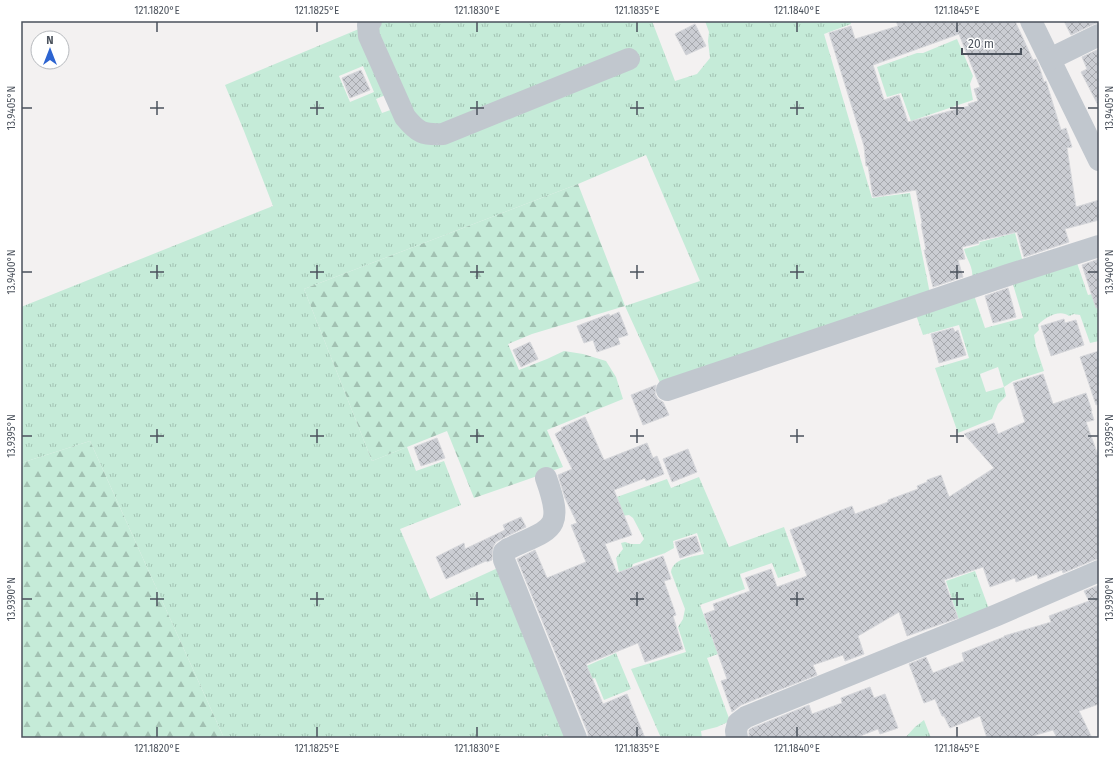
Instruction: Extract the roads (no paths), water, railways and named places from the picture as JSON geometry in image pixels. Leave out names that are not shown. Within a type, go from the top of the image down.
[{"type":"street","points":[[371,21],[368,25],[369,36],[405,117],[414,128],[428,135],[443,134],[629,59]]},
{"type":"street","points":[[1031,21],[1099,160]]},
{"type":"street","points":[[1050,59],[1099,35]]},
{"type":"street","points":[[667,390],[1008,275],[1099,246]]},
{"type":"street","points":[[546,478],[554,506],[553,523],[545,532],[504,552],[504,560],[576,738]]},
{"type":"street","points":[[737,738],[736,731],[738,723],[746,717],[997,616],[1099,572]]}]
